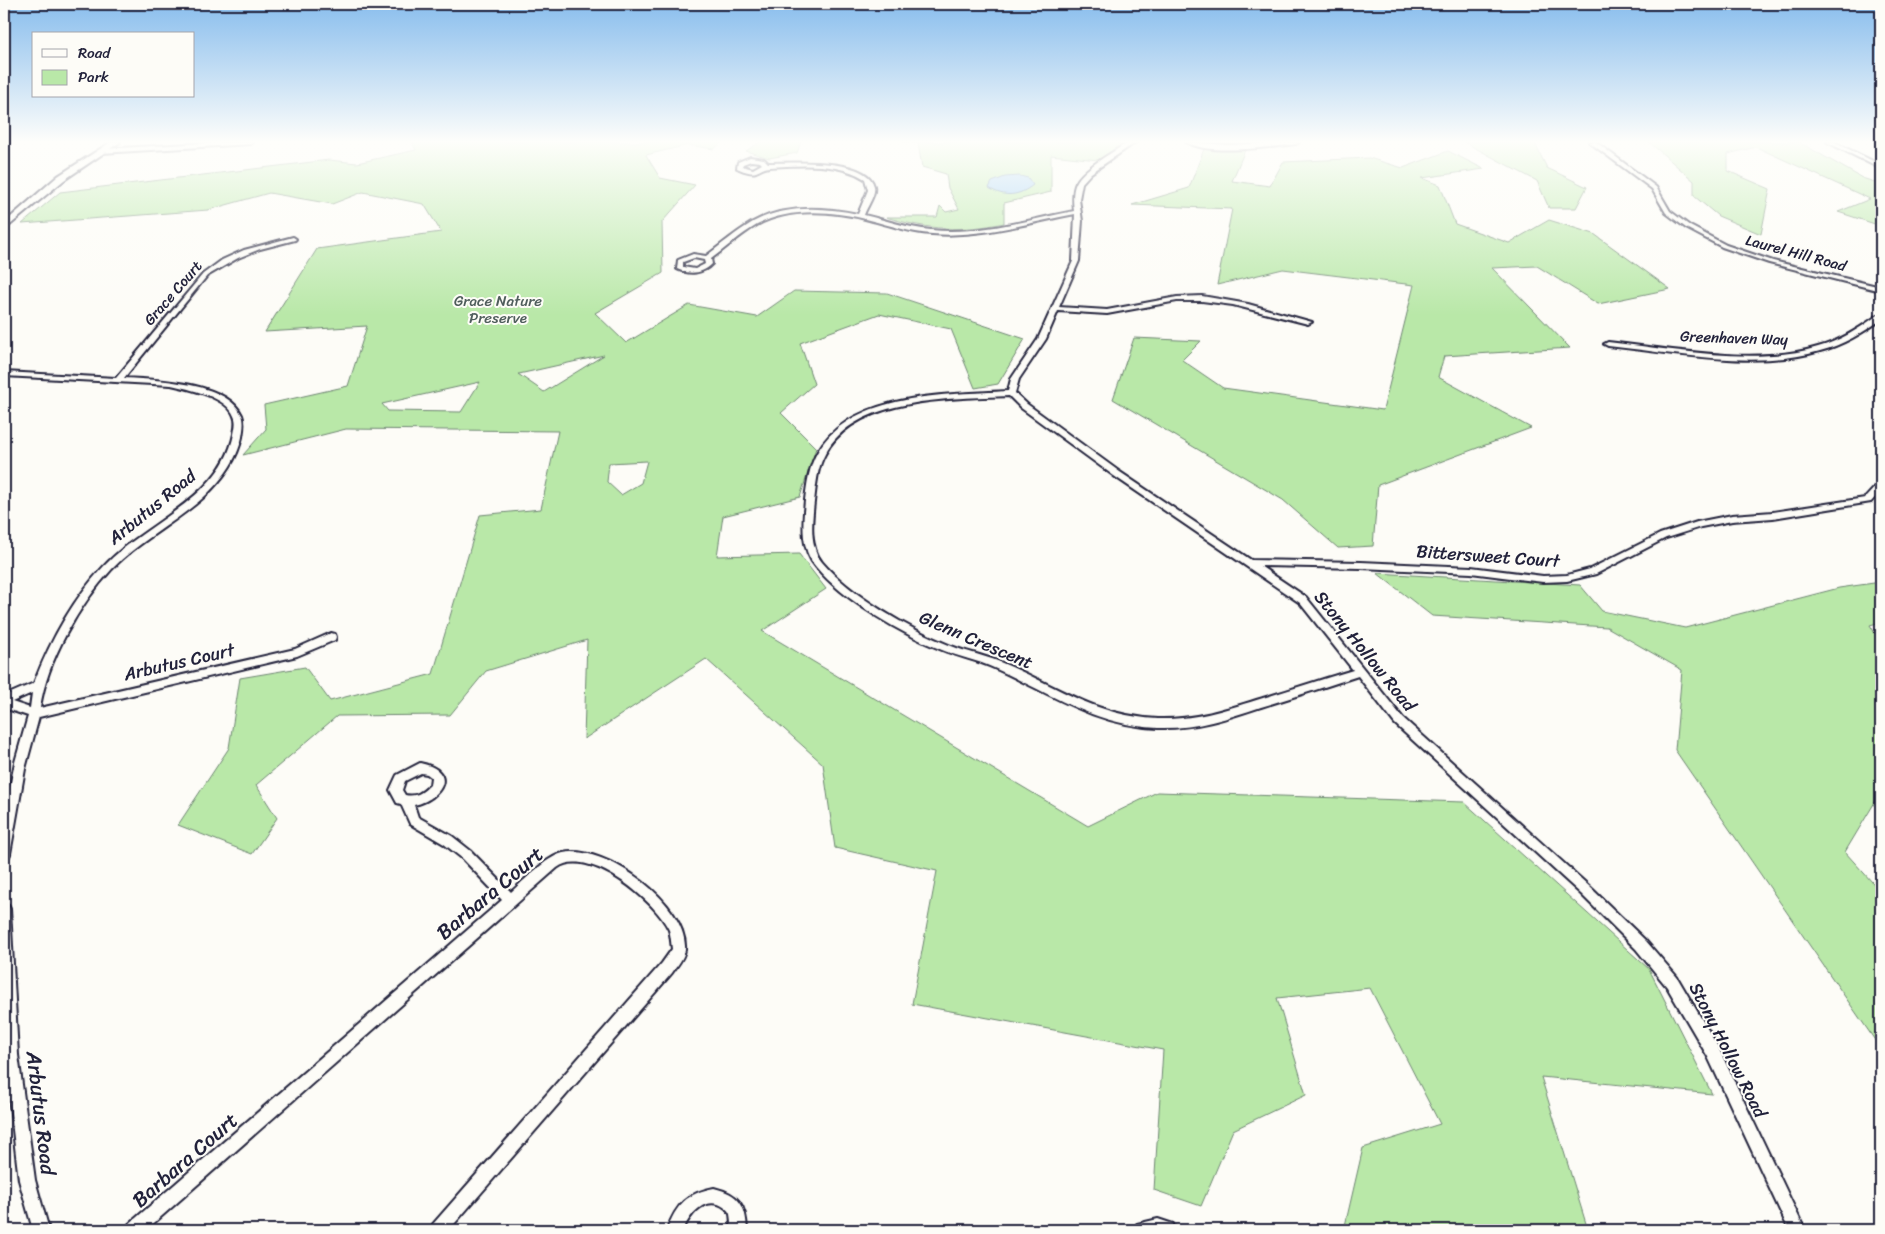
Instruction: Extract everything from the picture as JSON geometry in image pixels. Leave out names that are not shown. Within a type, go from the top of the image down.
[{"type":"main road","points":[[4,227],[36,200]]},
{"type":"street","points":[[860,216],[866,200]]},
{"type":"street","points":[[1011,393],[1015,379],[1042,339],[1057,309],[1076,261],[1079,245],[1076,200]]},
{"type":"street","name":"Laurel Hill Road","points":[[1661,200],[1668,212],[1688,227],[1724,246],[1771,262],[1881,289]]},
{"type":"street","points":[[707,258],[755,224],[780,214],[822,212],[860,216],[905,229],[941,233],[988,230],[1077,212]]},
{"type":"street","name":"Grace Court","points":[[118,380],[204,274],[235,255],[267,244],[293,239]]},
{"type":"street","points":[[1057,309],[1084,313],[1109,312],[1151,302],[1189,298],[1224,302],[1308,322]]},
{"type":"street","name":"Greenhaven Way","points":[[1608,344],[1739,355],[1796,354],[1816,350],[1848,338],[1881,317]]},
{"type":"street","name":"Arbutus Road","points":[[4,374],[171,383],[197,388],[221,399],[234,410],[240,423],[236,446],[225,470],[198,496],[132,546],[107,569],[87,593],[62,636],[39,685],[34,714],[19,768],[4,854]]},
{"type":"street","name":"Stony Hollow Road","points":[[1011,393],[1024,406],[1117,474],[1252,563],[1303,600],[1358,672],[1399,721],[1586,890],[1641,946],[1672,982],[1712,1052],[1797,1230]]},
{"type":"street","name":"Glenn Crescent","points":[[1011,393],[938,399],[882,407],[853,420],[842,428],[822,452],[812,488],[808,534],[812,551],[818,564],[871,606],[914,633],[949,649],[1000,666],[1081,708],[1133,721],[1166,723],[1204,720],[1358,672]]},
{"type":"street","name":"Bittersweet Court","points":[[1252,563],[1471,570],[1543,579],[1567,578],[1592,572],[1663,536],[1700,524],[1868,500],[1881,486]]},
{"type":"street","name":"Arbutus Court","points":[[34,714],[296,652],[330,637]]},
{"type":"street","points":[[4,702],[39,685]]},
{"type":"street","points":[[4,702],[34,714]]},
{"type":"street","points":[[406,801],[414,820],[454,845],[510,900]]},
{"type":"street","name":"Barbara Court","points":[[135,1230],[510,900],[563,858],[582,858],[606,866],[648,892],[675,929],[679,950],[667,968],[439,1230]]},
{"type":"street","name":"Arbutus Road","points":[[4,909],[8,1059],[27,1180],[41,1230]]},
{"type":"street","points":[[675,1230],[678,1219],[690,1204],[705,1196],[716,1196],[726,1199],[733,1206],[738,1216],[739,1230]]},
{"type":"street","points":[[1143,1230],[1158,1227],[1167,1230]]},
{"type":"green space","points":[[51,200],[245,200],[208,210],[22,224]]},
{"type":"green space","points":[[307,200],[343,200],[332,204]]},
{"type":"green space","name":"Grace Nature Preserve","points":[[402,200],[682,200],[662,222],[663,273],[595,313],[626,343],[689,305],[757,317],[794,291],[887,293],[1025,339],[998,384],[975,388],[951,329],[879,314],[800,343],[814,384],[781,413],[816,448],[800,497],[723,516],[717,556],[799,554],[826,589],[762,631],[1088,826],[1157,792],[1464,802],[1649,969],[1712,1094],[1541,1077],[1588,1230],[1344,1230],[1363,1148],[1440,1124],[1370,988],[1277,998],[1306,1095],[1233,1130],[1201,1206],[1154,1190],[1163,1050],[912,1004],[937,871],[835,848],[823,764],[706,659],[584,739],[587,640],[486,671],[450,715],[337,716],[256,785],[277,818],[252,854],[178,825],[229,748],[240,678],[305,667],[330,701],[433,674],[480,515],[541,509],[558,431],[346,429],[243,455],[266,429],[264,405],[348,386],[367,326],[265,332],[317,249],[441,232],[424,204]],"holes":[[[604,355],[544,392],[518,374]],[[480,382],[461,412],[388,411],[382,404]],[[647,461],[641,483],[621,495],[607,482],[609,463]]]},
{"type":"green space","points":[[954,200],[1019,200],[1004,203],[1004,223],[974,228],[930,227],[886,217],[937,217],[940,206],[946,212],[959,209]]},
{"type":"green space","points":[[1150,200],[1446,200],[1455,224],[1509,243],[1549,220],[1594,234],[1670,289],[1598,304],[1537,266],[1492,268],[1570,348],[1444,356],[1438,377],[1531,428],[1378,485],[1373,546],[1338,548],[1283,500],[1113,399],[1134,338],[1201,341],[1182,360],[1223,388],[1383,410],[1414,285],[1283,269],[1217,285],[1232,209],[1132,205]]},
{"type":"green space","points":[[1545,200],[1580,200],[1576,208],[1549,208]]},
{"type":"green space","points":[[1698,200],[1768,200],[1761,234],[1718,216]]},
{"type":"green space","points":[[1869,200],[1881,200],[1881,226],[1838,212]]},
{"type":"green space","points":[[1377,573],[1580,585],[1602,611],[1685,628],[1839,588],[1881,582],[1881,622],[1870,625],[1881,643],[1881,792],[1845,852],[1881,892],[1881,1049],[1675,750],[1682,670],[1607,627],[1432,616]]}]
